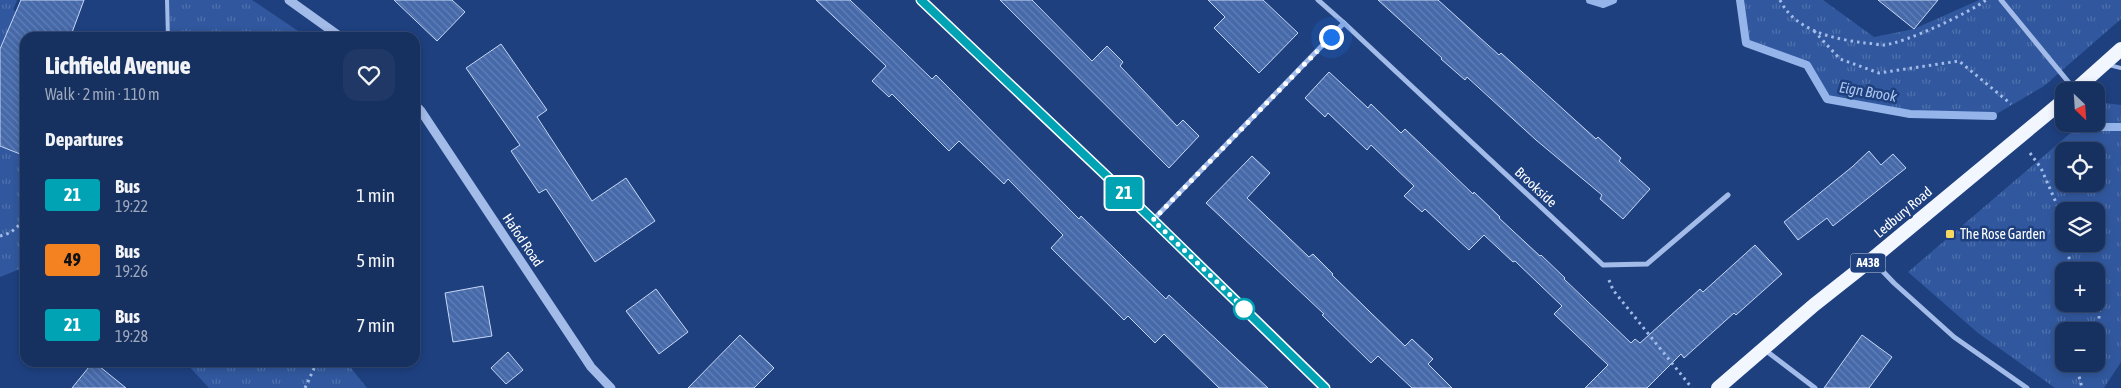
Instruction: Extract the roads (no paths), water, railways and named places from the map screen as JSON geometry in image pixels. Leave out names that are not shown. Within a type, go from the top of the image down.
[{"type":"highway","points":[[2085,82],[2121,49]]},
{"type":"highway","name":"Ledbury Road","points":[[1718,388],[1762,349],[2055,107]]},
{"type":"street","points":[[289,0],[334,32]]},
{"type":"street","points":[[921,0],[1153,220],[1325,388]]},
{"type":"street","name":"Brookside","points":[[1318,0],[1603,265],[1647,264],[1728,195]]},
{"type":"street","points":[[2001,0],[2068,82]]},
{"type":"street","points":[[1153,220],[1344,23]]},
{"type":"street","name":"Hafod Road","points":[[420,110],[591,367],[611,388]]},
{"type":"street","points":[[1871,260],[1954,337],[2028,388]]},
{"type":"street","points":[[1762,349],[1815,388]]},
{"type":"lane","points":[[167,0],[168,32]]},
{"type":"lane","points":[[2104,64],[2121,68]]},
{"type":"waterway","name":"Eign Brook","points":[[1590,0],[1603,4],[1613,0]]},
{"type":"waterway","name":"Eign Brook","points":[[1740,0],[1746,43],[1807,65],[1827,99],[1910,114],[1993,116]]},
{"type":"waterway","name":"Eign Brook","points":[[2105,127],[2121,127]]},
{"type":"place","name":"The Rose Garden","points":[[1950,234]]}]
